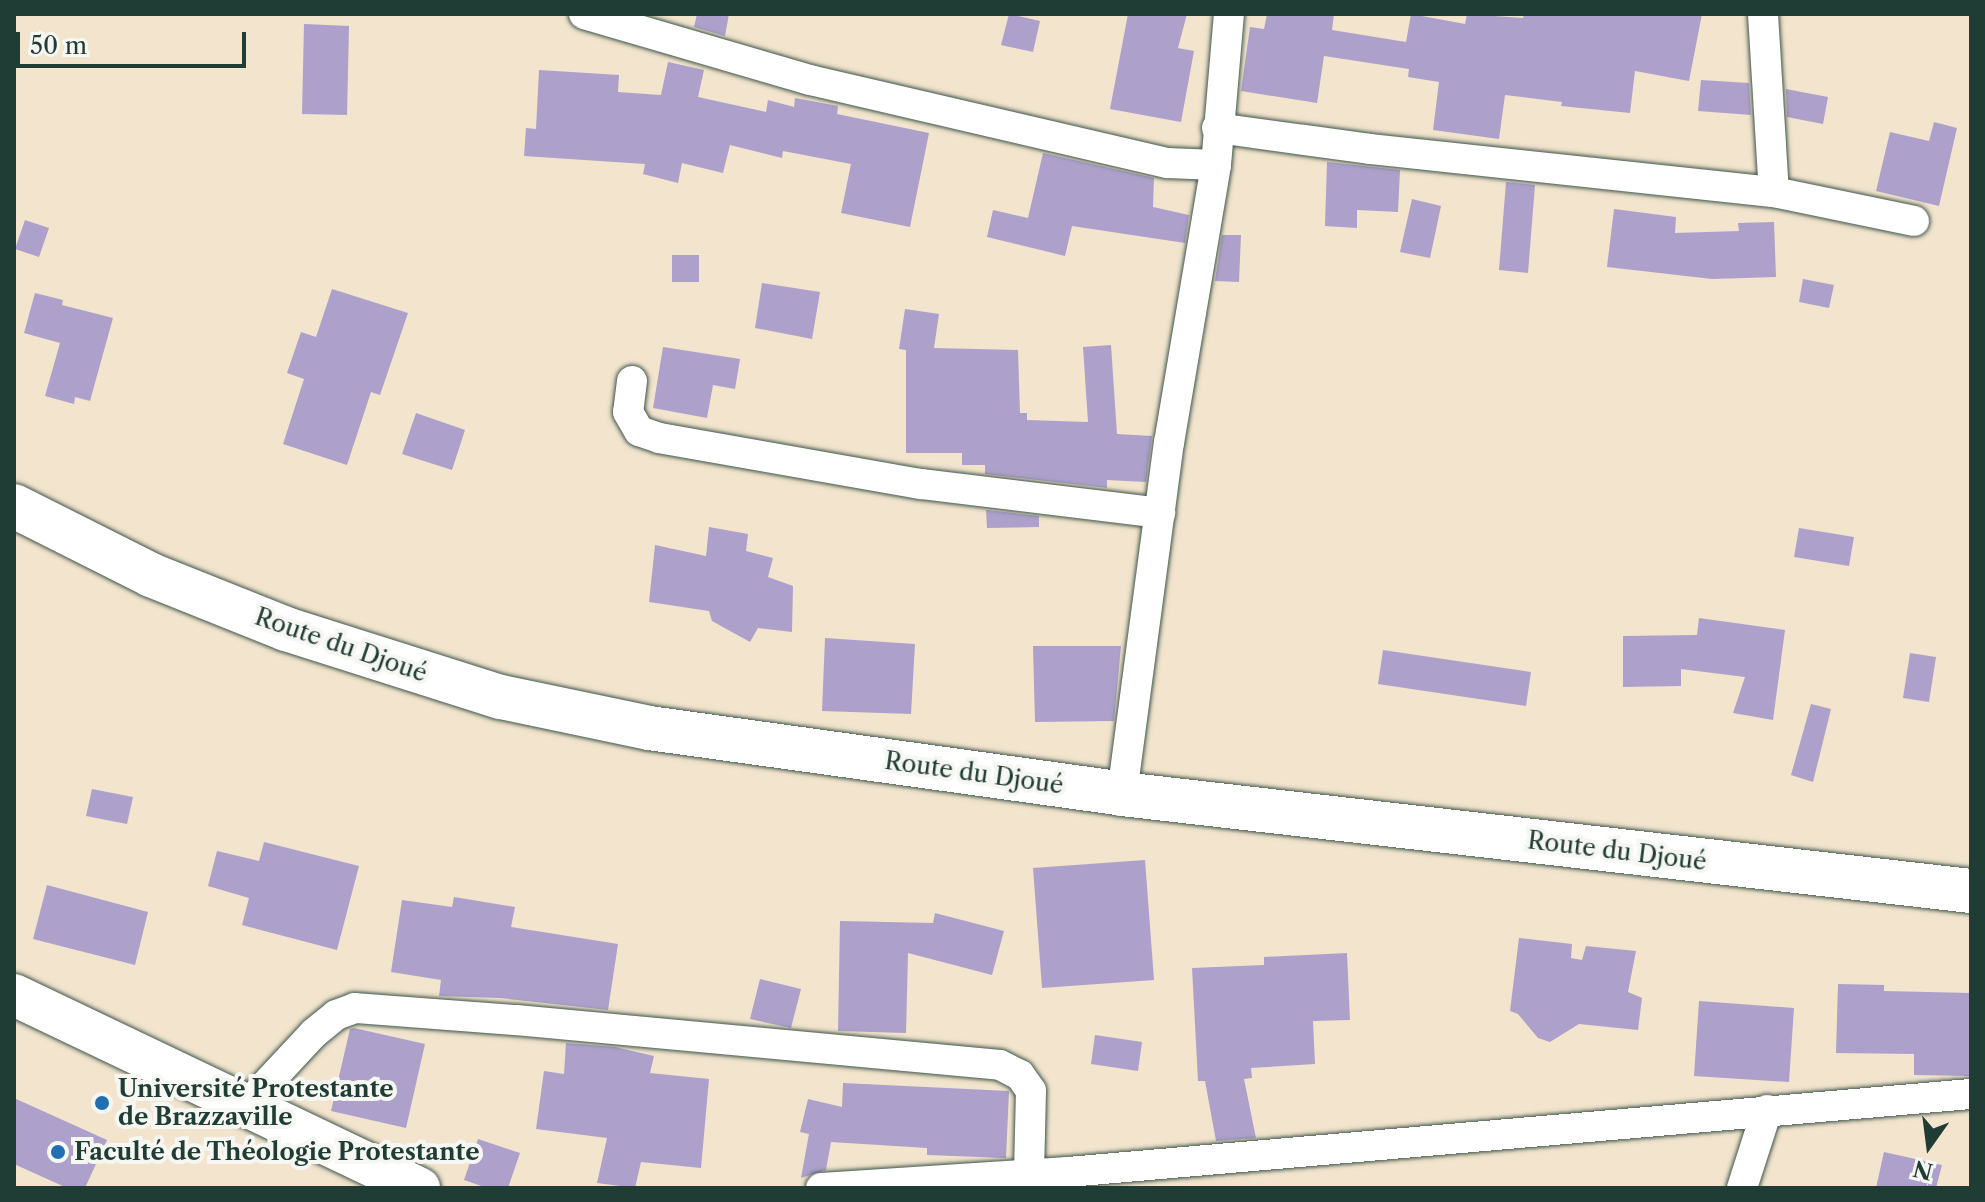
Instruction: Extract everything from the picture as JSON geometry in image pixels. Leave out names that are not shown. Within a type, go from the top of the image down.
[{"type":"main road","name":"Route du Djoué","points":[[14,506],[151,575],[286,629],[501,697],[649,728],[1122,794],[1971,891]]},
{"type":"street","points":[[584,14],[826,84],[1168,163],[1216,165]]},
{"type":"street","points":[[1122,794],[1160,513],[1216,165],[1229,14]]},
{"type":"street","points":[[1763,14],[1774,192]]},
{"type":"street","points":[[1217,128],[1370,149],[1774,192],[1914,221]]},
{"type":"street","points":[[632,381],[628,412],[639,431],[659,438],[921,484],[1160,513]]},
{"type":"street","points":[[14,995],[419,1188]]},
{"type":"street","points":[[245,1107],[314,1033],[336,1015],[355,1008],[516,1020],[1000,1065],[1020,1075],[1031,1091],[1029,1175]]},
{"type":"street","points":[[821,1188],[1068,1172],[1971,1094]]},
{"type":"street","points":[[1742,1188],[1767,1110]]},
{"type":"street","points":[[1068,1172],[1111,1188]]},
{"type":"building","points":[[697,14],[729,14],[725,36],[694,27]]},
{"type":"building","points":[[1009,14],[1040,21],[1033,52],[1001,45]]},
{"type":"building","points":[[1128,14],[1187,14],[1178,48],[1194,51],[1181,122],[1110,109]]},
{"type":"building","points":[[1267,14],[1334,14],[1332,30],[1406,42],[1411,14],[1465,24],[1467,14],[1523,18],[1524,14],[1702,14],[1689,81],[1635,71],[1630,113],[1561,106],[1562,102],[1505,95],[1499,139],[1433,130],[1439,82],[1408,77],[1409,69],[1324,56],[1317,103],[1241,91],[1250,27],[1264,29]]},
{"type":"building","points":[[304,24],[349,26],[347,115],[302,114]]},
{"type":"building","points":[[668,62],[704,70],[698,97],[766,112],[768,100],[794,107],[795,98],[838,106],[837,114],[929,133],[910,227],[841,213],[851,164],[783,151],[782,158],[730,145],[723,173],[682,163],[678,183],[643,174],[645,164],[524,156],[526,128],[536,129],[539,70],[619,75],[618,92],[661,95]]},
{"type":"building","points":[[1701,80],[1749,83],[1751,115],[1698,111]]},
{"type":"building","points":[[1786,89],[1828,97],[1823,124],[1787,117]]},
{"type":"building","points":[[1934,122],[1957,128],[1939,206],[1876,191],[1890,132],[1929,141]]},
{"type":"building","points":[[1043,153],[1154,178],[1153,207],[1189,215],[1185,243],[1072,226],[1065,256],[987,237],[993,210],[1028,218]]},
{"type":"building","points":[[1327,162],[1400,170],[1398,212],[1357,210],[1357,228],[1325,226]]},
{"type":"building","points":[[1506,182],[1535,185],[1528,273],[1499,270]]},
{"type":"building","points":[[1412,199],[1441,206],[1430,258],[1400,252]]},
{"type":"building","points":[[1614,209],[1676,217],[1675,233],[1739,231],[1738,223],[1774,222],[1776,277],[1712,279],[1607,267]]},
{"type":"building","points":[[25,220],[49,228],[39,257],[15,249]]},
{"type":"building","points":[[1222,235],[1241,235],[1239,282],[1215,281]]},
{"type":"building","points":[[672,255],[699,255],[699,282],[672,282]]},
{"type":"building","points":[[1803,279],[1834,285],[1829,308],[1799,302]]},
{"type":"building","points":[[762,283],[820,292],[812,339],[755,328]]},
{"type":"building","points":[[332,289],[408,313],[380,395],[371,392],[347,465],[283,444],[304,379],[287,373],[301,332],[316,337]]},
{"type":"building","points":[[35,293],[63,300],[62,305],[113,318],[90,401],[75,397],[74,404],[45,396],[60,343],[24,333]]},
{"type":"building","points":[[905,309],[939,314],[934,348],[1018,350],[1020,413],[1027,413],[1027,420],[1088,422],[1083,347],[1111,345],[1117,434],[1152,436],[1146,482],[1107,480],[1107,488],[985,474],[985,465],[962,465],[962,453],[906,453],[906,350],[899,349]]},
{"type":"building","points":[[663,347],[740,359],[735,389],[713,385],[707,418],[653,408]]},
{"type":"building","points":[[416,413],[465,430],[452,470],[402,454]]},
{"type":"building","points":[[986,510],[1039,516],[1039,527],[987,528]]},
{"type":"building","points":[[709,527],[748,534],[746,551],[773,558],[768,577],[793,586],[792,632],[758,628],[750,642],[712,621],[709,611],[649,602],[655,545],[706,556]]},
{"type":"building","points":[[1799,528],[1854,537],[1849,566],[1794,557]]},
{"type":"building","points":[[1699,618],[1785,630],[1773,720],[1733,713],[1745,677],[1681,669],[1681,686],[1623,687],[1623,636],[1697,635]]},
{"type":"building","points":[[825,638],[915,644],[911,714],[822,711]]},
{"type":"building","points":[[1033,646],[1121,646],[1114,721],[1035,722]]},
{"type":"building","points":[[1383,650],[1531,672],[1526,706],[1378,684]]},
{"type":"building","points":[[1910,653],[1936,657],[1929,702],[1903,698]]},
{"type":"building","points":[[1811,704],[1831,709],[1813,782],[1791,775]]},
{"type":"building","points":[[92,789],[133,797],[127,824],[86,816]]},
{"type":"building","points":[[264,842],[359,866],[337,950],[242,925],[249,898],[208,886],[217,851],[259,861]]},
{"type":"building","points":[[1145,860],[1154,980],[1042,988],[1033,868]]},
{"type":"building","points":[[47,885],[148,912],[135,965],[33,939]]},
{"type":"building","points":[[454,897],[515,907],[511,927],[618,944],[608,1010],[500,998],[439,996],[441,980],[391,972],[402,900],[452,907]]},
{"type":"building","points":[[935,913],[1004,931],[992,975],[908,953],[906,1033],[838,1031],[840,921],[933,923]]},
{"type":"building","points":[[1519,938],[1572,944],[1571,958],[1582,960],[1586,946],[1636,951],[1628,992],[1642,998],[1638,1030],[1579,1024],[1550,1042],[1538,1038],[1518,1014],[1510,1011]]},
{"type":"building","points":[[1347,953],[1350,1020],[1313,1021],[1315,1064],[1251,1068],[1252,1078],[1244,1079],[1256,1138],[1216,1141],[1205,1081],[1198,1081],[1192,968],[1264,965],[1264,957]]},
{"type":"building","points":[[760,979],[801,989],[791,1028],[750,1019]]},
{"type":"building","points":[[1838,984],[1884,985],[1884,991],[1971,993],[1971,1076],[1914,1075],[1914,1054],[1836,1053]]},
{"type":"building","points":[[1699,1001],[1794,1008],[1789,1082],[1694,1076]]},
{"type":"building","points":[[350,1029],[425,1044],[406,1128],[331,1111]]},
{"type":"building","points":[[1095,1035],[1142,1042],[1138,1071],[1091,1064]]},
{"type":"building","points":[[566,1043],[615,1047],[654,1056],[650,1073],[709,1079],[701,1168],[641,1162],[635,1188],[597,1183],[607,1138],[536,1129],[544,1071],[564,1074]]},
{"type":"building","points":[[843,1083],[1009,1091],[1006,1158],[927,1155],[927,1148],[831,1142],[826,1170],[801,1178],[809,1134],[800,1132],[808,1099],[842,1107]]},
{"type":"building","name":"Faculté de Théologie Protestante","points":[[14,1098],[107,1140],[85,1188],[67,1188],[14,1164]]},
{"type":"building","points":[[478,1139],[520,1153],[508,1188],[487,1188],[464,1180]]},
{"type":"building","points":[[1884,1152],[1942,1165],[1936,1188],[1876,1188]]},
{"type":"place","name":"Université Protestante de Brazzaville","points":[[102,1103]]},
{"type":"place","name":"Faculté de Théologie Protestante","points":[[58,1152]]}]
